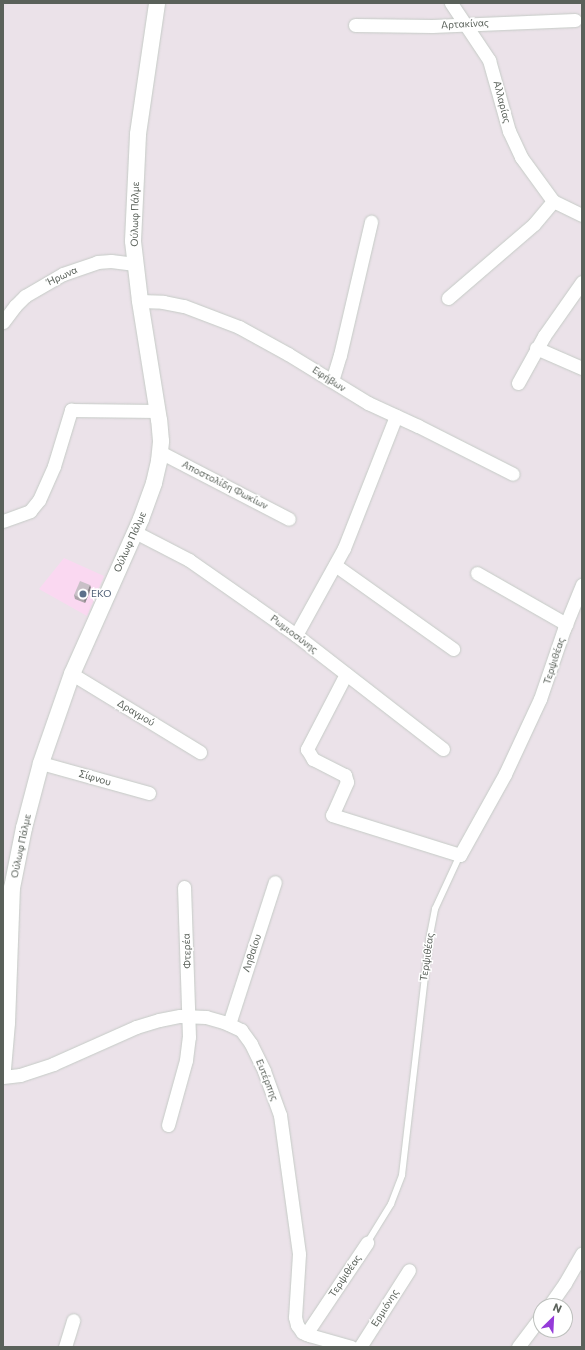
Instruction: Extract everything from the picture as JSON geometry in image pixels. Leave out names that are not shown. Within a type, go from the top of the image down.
[{"type":"street","name":"Ούλωφ Πάλμε","points":[[3,1069],[7,1023],[12,888],[24,828],[41,763],[72,674],[135,532],[154,483],[160,452],[161,434],[140,301],[134,223],[137,148],[143,94],[157,3]]},
{"type":"street","name":"Αλλαρίας","points":[[451,3],[464,24],[480,44],[491,64],[509,131],[517,150],[553,201],[582,215]]},
{"type":"street","name":"Αρτακίνας","points":[[355,25],[405,26],[574,20]]},
{"type":"street","points":[[448,298],[534,224],[553,201]]},
{"type":"street","points":[[332,381],[340,355],[371,222]]},
{"type":"street","name":"Ήρωνα","points":[[3,322],[25,296],[63,274],[97,262],[111,261],[136,264]]},
{"type":"street","points":[[518,383],[536,348],[582,282]]},
{"type":"street","name":"Εφήβων","points":[[140,301],[170,304],[211,316],[266,341],[368,403],[513,474]]},
{"type":"street","points":[[536,348],[582,368]]},
{"type":"street","points":[[3,521],[30,511],[39,500],[54,466],[71,410],[158,410]]},
{"type":"street","points":[[296,635],[344,548],[396,416]]},
{"type":"street","name":"Αποστολίδη Φωκίων","points":[[160,452],[289,518]]},
{"type":"street","name":"Ρωμιοσύνης","points":[[135,532],[189,560],[296,635],[443,749]]},
{"type":"street","points":[[335,565],[453,649]]},
{"type":"street","points":[[477,573],[566,624]]},
{"type":"street","name":"Τερψιθέας","points":[[460,855],[505,774],[540,699],[566,624],[582,585]]},
{"type":"street","name":"Δραγμού","points":[[72,674],[200,752]]},
{"type":"street","points":[[346,674],[307,749],[313,758],[345,775],[347,782],[332,815],[460,855]]},
{"type":"street","name":"Σίφνου","points":[[41,763],[149,793]]},
{"type":"street","name":"Ληθαίου","points":[[229,1024],[275,882]]},
{"type":"street","name":"Φτερέα","points":[[168,1125],[187,1054],[189,1016],[184,887]]},
{"type":"street","name":"Ευτέρπης","points":[[3,1077],[20,1075],[53,1064],[145,1024],[174,1017],[189,1016],[213,1018],[229,1024],[243,1032],[251,1044],[269,1081],[278,1106],[299,1254],[295,1317],[298,1327],[306,1334]]},
{"type":"street","name":"Τερψιθέας","points":[[306,1334],[367,1243]]},
{"type":"street","points":[[555,1298],[582,1253]]},
{"type":"street","name":"Ερμιόνης","points":[[360,1347],[409,1270]]},
{"type":"street","points":[[65,1347],[73,1320]]},
{"type":"street","points":[[518,1347],[533,1327]]},
{"type":"street","points":[[306,1334],[351,1347]]},
{"type":"lane","name":"Τερψιθέας","points":[[367,1243],[392,1204],[402,1175],[429,940],[435,908],[460,855]]},
{"type":"shaded area","points":[[64,558],[104,576],[87,616],[39,589]]},
{"type":"building","points":[[80,581],[90,585],[84,600],[74,595]]},
{"type":"place","name":"EKO","points":[[83,594]]}]
